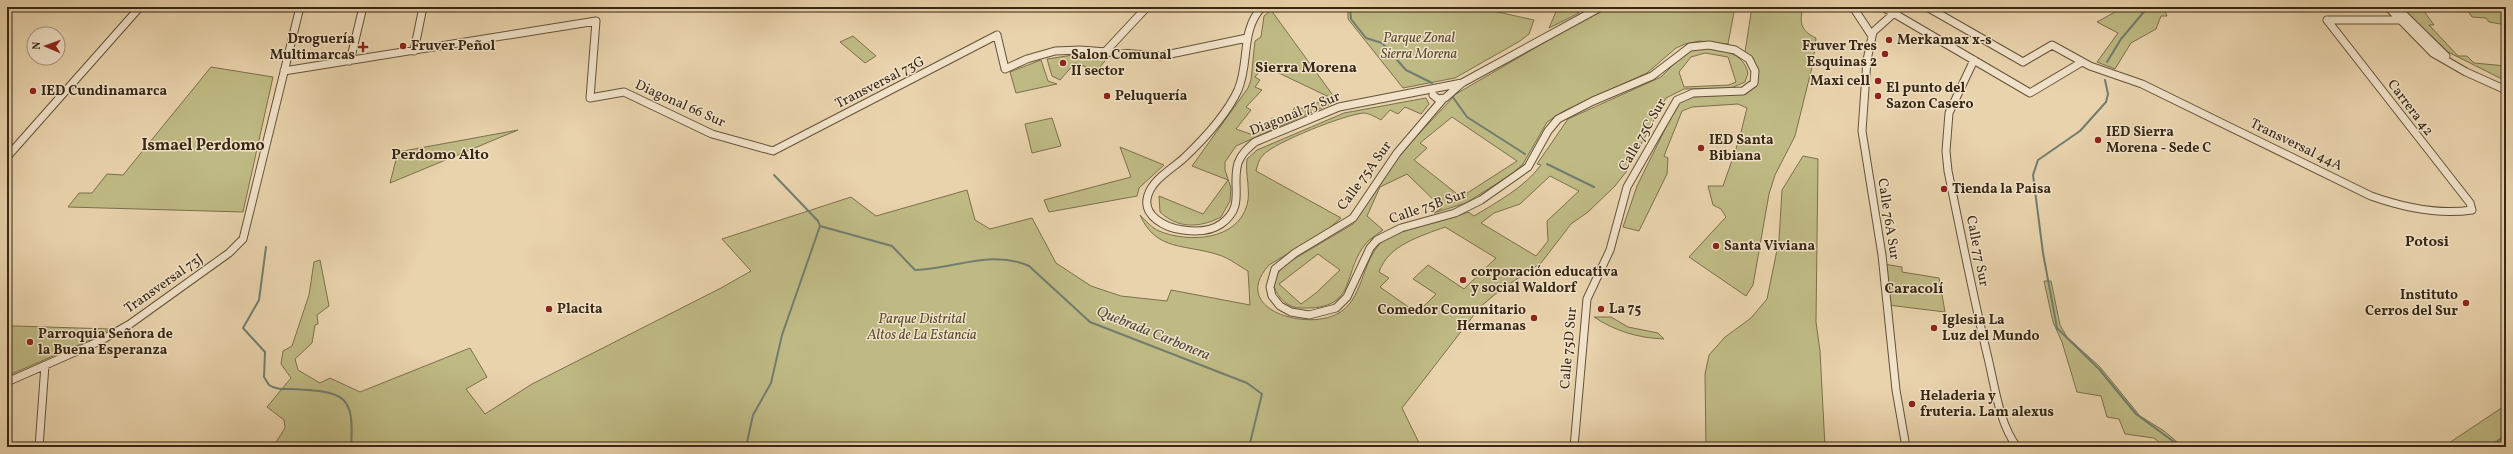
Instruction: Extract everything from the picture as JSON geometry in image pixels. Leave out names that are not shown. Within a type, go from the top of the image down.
[{"type":"street","points":[[7,158],[140,7]]},
{"type":"street","points":[[300,7],[284,71],[414,51],[423,7]]},
{"type":"street","points":[[350,61],[363,7]]},
{"type":"street","points":[[1105,52],[1147,7]]},
{"type":"street","points":[[1105,52],[1161,56],[1247,38],[1250,21],[1262,7]]},
{"type":"street","points":[[1438,94],[1462,83],[1602,7]]},
{"type":"street","points":[[1853,7],[1872,36]]},
{"type":"street","points":[[1883,7],[2030,93],[2082,62]]},
{"type":"street","name":"Calle 76A Sur","points":[[1901,7],[1875,27],[1872,36],[1867,60],[1862,131],[1882,255],[1896,390],[1906,447]]},
{"type":"street","name":"Transversal 44A","points":[[1927,7],[2022,62],[2052,45],[2082,62],[2116,74],[2371,196],[2394,204],[2422,208],[2458,212],[2472,210]]},
{"type":"street","points":[[2388,7],[2433,53],[2506,90]]},
{"type":"street","points":[[2396,7],[2441,52],[2477,75],[2506,85]]},
{"type":"street","name":"Carrera 42","points":[[2400,20],[2327,20],[2470,203],[2472,210]]},
{"type":"street","points":[[2400,20],[2409,20]]},
{"type":"street","name":"Diagonal 66 Sur","points":[[414,51],[596,21],[590,98],[624,92],[712,134],[773,151]]},
{"type":"street","name":"Transversal 73G","points":[[773,151],[997,35],[1004,68],[1027,59],[1055,51],[1105,52]]},
{"type":"street","name":"Diagonal 75 Sur","points":[[1247,38],[1242,77],[1234,96],[1199,142],[1155,184],[1146,200],[1150,213],[1169,227],[1190,231],[1215,227],[1231,217],[1237,206],[1236,168],[1240,156],[1254,142],[1339,107],[1418,94],[1438,94]]},
{"type":"street","name":"Calle 75C Sur","points":[[1627,187],[1665,116],[1677,100],[1687,94],[1738,92],[1750,86],[1756,78],[1755,70],[1744,55],[1717,45],[1695,45]]},
{"type":"street","name":"Calle 75B Sur","points":[[1271,276],[1270,287],[1280,306],[1298,314],[1320,314],[1336,308],[1344,301],[1370,248],[1377,240],[1401,228],[1450,215],[1481,200],[1528,167],[1548,131],[1558,119],[1588,103],[1652,76],[1695,45]]},
{"type":"street","name":"Calle 77 Sur","points":[[1974,60],[1949,113],[1946,150],[1948,171],[1972,291],[1999,406],[2011,439],[2017,447]]},
{"type":"street","name":"Transversal 73J","points":[[7,382],[100,341],[130,324],[229,253],[243,239],[284,71]]},
{"type":"street","name":"Calle 75A Sur","points":[[1271,276],[1283,262],[1353,218],[1397,153],[1433,110],[1438,94],[1448,94],[1462,83]]},
{"type":"street","name":"Calle 75D Sur","points":[[1574,447],[1587,299],[1610,250],[1627,187]]},
{"type":"street","points":[[39,447],[45,365]]},
{"type":"green space","name":"Parque Zonal Sierra Morena","points":[[1348,7],[1475,7],[1534,20],[1529,34],[1520,41],[1455,78],[1403,88],[1348,19]]},
{"type":"green space","points":[[1558,7],[1569,7],[1579,13],[1549,28]]},
{"type":"green space","points":[[1610,7],[1735,7],[1728,44],[1700,41],[1685,44],[1676,48],[1647,73],[1564,111],[1547,122],[1523,164],[1512,174],[1466,203],[1434,213],[1442,208],[1407,174],[1380,187],[1367,216],[1383,230],[1368,241],[1360,253],[1341,296],[1332,303],[1320,307],[1301,308],[1288,305],[1281,299],[1274,287],[1275,277],[1284,265],[1353,224],[1402,152],[1456,94],[1576,24]],"holes":[[[1452,117],[1517,161],[1461,197],[1414,160],[1427,148],[1420,143]],[[1318,254],[1340,270],[1316,293],[1301,304],[1279,284]]]},
{"type":"green space","points":[[1752,7],[1803,7],[1801,18],[1802,26],[1807,32],[1816,38],[1813,63],[1795,136],[1775,175],[1769,194],[1753,285],[1746,296],[1689,257],[1726,217],[1721,209],[1713,205],[1708,186],[1723,186],[1739,140],[1747,108],[1738,104],[1692,107],[1682,111],[1664,156],[1668,158],[1667,174],[1639,231],[1623,227],[1637,186],[1678,103],[1693,97],[1746,94],[1757,83],[1758,70],[1745,52]]},
{"type":"green space","points":[[2124,7],[2163,7],[2167,16],[2161,16],[2156,29],[2131,43],[2115,69],[2097,62],[2118,33],[2097,22]]},
{"type":"green space","points":[[2401,7],[2421,7],[2434,25],[2429,25],[2458,56],[2467,56],[2474,63],[2506,66],[2506,81],[2448,52]]},
{"type":"green space","points":[[2465,7],[2506,7],[2506,25],[2489,22],[2486,18],[2472,17]]},
{"type":"green space","points":[[1271,10],[1337,101],[1236,146],[1225,162],[1225,170],[1231,188],[1230,201],[1221,217],[1213,221],[1197,225],[1174,222],[1160,212],[1159,196],[1203,214],[1228,180],[1192,166],[1248,88],[1251,80],[1255,41],[1261,37],[1264,16]],"holes":[[[1264,66],[1327,96],[1306,110],[1296,106],[1284,123],[1272,118],[1261,131],[1253,135],[1236,129],[1251,110],[1246,107],[1262,90],[1255,87],[1260,80],[1255,77]]]},
{"type":"green space","points":[[853,36],[876,56],[865,63],[840,42]]},
{"type":"green space","name":"Parque Distrital Altos de La Estancia","points":[[1704,48],[1725,51],[1737,56],[1742,61],[1748,73],[1745,82],[1731,88],[1684,89],[1666,98],[1626,172],[1615,186],[1588,212],[1571,224],[1541,263],[1499,291],[1480,307],[1402,408],[1421,447],[273,447],[285,428],[284,420],[267,407],[291,378],[281,364],[283,351],[292,346],[309,295],[314,262],[320,260],[329,306],[317,315],[318,324],[315,325],[312,343],[295,359],[298,370],[320,383],[330,378],[360,392],[470,348],[487,377],[466,389],[485,414],[532,384],[721,288],[751,271],[722,239],[851,197],[876,216],[967,190],[975,220],[990,229],[1032,218],[1056,263],[1091,286],[1121,296],[1167,301],[1171,290],[1250,305],[1248,271],[1223,256],[1174,245],[1164,241],[1147,227],[1140,215],[1156,230],[1171,235],[1197,238],[1222,232],[1233,226],[1242,217],[1248,200],[1247,159],[1257,150],[1344,113],[1426,98],[1429,104],[1421,114],[1405,107],[1398,114],[1390,110],[1381,120],[1364,113],[1342,118],[1281,143],[1263,155],[1259,161],[1256,171],[1341,218],[1327,230],[1269,265],[1259,280],[1258,293],[1264,304],[1275,312],[1289,317],[1305,320],[1321,319],[1335,315],[1345,309],[1357,291],[1370,258],[1376,248],[1384,240],[1400,232],[1468,212],[1474,216],[1510,194],[1527,180],[1541,165],[1537,164],[1568,119],[1661,77],[1686,52]],"holes":[[[1705,53],[1728,57],[1736,82],[1729,85],[1684,87],[1679,72],[1691,57]],[[1550,176],[1579,191],[1547,221],[1548,241],[1536,256],[1481,223],[1494,213],[1520,204]],[[1445,227],[1496,258],[1464,289],[1428,265],[1413,279],[1436,294],[1417,313],[1380,287],[1389,278],[1379,272],[1383,263],[1390,255],[1398,248],[1416,238]]]},
{"type":"green space","points":[[1073,55],[1108,57],[1097,71],[1075,63],[1060,80],[1052,76],[1047,59]]},
{"type":"green space","points":[[1041,60],[1048,81],[1057,84],[1016,93],[1010,72]]},
{"type":"green space","points":[[211,67],[273,77],[243,212],[68,207],[79,193],[92,193],[107,174],[123,175]]},
{"type":"green space","points":[[1052,118],[1061,146],[1032,153],[1025,124]]},
{"type":"green space","points":[[518,130],[390,183],[398,152]]},
{"type":"green space","points":[[1120,147],[1164,165],[1139,188],[1137,196],[1049,212],[1044,200],[1131,177]]},
{"type":"green space","points":[[1803,156],[1818,159],[1816,322],[1820,351],[1825,447],[1706,447],[1705,374],[1709,355],[1725,337],[1751,318],[1767,299],[1779,240],[1782,190]]},
{"type":"green space","points":[[1884,264],[1902,267],[1902,272],[1939,278],[1945,312],[1888,305]]},
{"type":"green space","points":[[2044,281],[2051,281],[2060,325],[2067,337],[2100,367],[2140,416],[2164,431],[2183,447],[2165,447],[2154,438],[2125,434],[2119,419],[2107,417],[2101,396],[2077,392],[2062,342],[2053,322]]},
{"type":"green space","points":[[1594,317],[1611,317],[1628,327],[1658,333],[1664,339],[1627,333]]},
{"type":"green space","points":[[7,326],[110,329],[95,338],[7,376]]},
{"type":"green space","points":[[2506,405],[2506,447],[2443,447]]},
{"type":"waterway","points":[[1350,7],[1351,19],[1366,38],[1382,43],[1406,70],[1432,83]]},
{"type":"waterway","points":[[2107,62],[2121,39],[2148,7]]},
{"type":"waterway","points":[[2501,7],[2506,9]]},
{"type":"waterway","points":[[2105,80],[2108,94],[2106,102],[2080,131],[2038,160],[2033,175],[2043,253],[2057,328],[2099,369],[2136,414],[2181,447]]},
{"type":"waterway","points":[[1452,96],[1467,117],[1525,154]]},
{"type":"waterway","points":[[1547,164],[1594,187]]},
{"type":"waterway","points":[[774,175],[818,221],[820,226]]},
{"type":"waterway","points":[[746,447],[753,415],[771,383],[782,335],[820,226]]},
{"type":"waterway","name":"Quebrada Carbonera","points":[[820,226],[892,246],[915,270],[930,269],[973,261],[1001,259],[1015,261],[1029,266],[1090,322],[1247,383],[1262,394],[1249,447]]},
{"type":"waterway","points":[[266,247],[259,300],[243,328],[265,352],[264,377],[269,385],[281,389],[324,392],[334,394],[342,399],[348,406],[351,416],[351,447]]},
{"type":"waterway","points":[[2489,447],[2506,435]]},
{"type":"place","name":"Merkamax x-s","points":[[1889,40]]},
{"type":"place","name":"Fruver Peñol","points":[[403,46]]},
{"type":"place","name":"Droguería Multimarcas","points":[[363,47]]},
{"type":"place","name":"Fruver Tres Esquinas 2","points":[[1885,54]]},
{"type":"place","name":"Salon Comunal II sector","points":[[1063,63]]},
{"type":"place","name":"Maxi cell","points":[[1878,81]]},
{"type":"place","name":"IED Cundinamarca","points":[[33,91]]},
{"type":"place","name":"Peluquería","points":[[1107,96]]},
{"type":"place","name":"El punto del Sazon Casero","points":[[1878,96]]},
{"type":"place","name":"IED Sierra Morena - Sede C","points":[[2098,140]]},
{"type":"place","name":"IED Santa Bibiana","points":[[1701,148]]},
{"type":"place","name":"Tienda la Paisa","points":[[1944,189]]},
{"type":"place","name":"Santa Viviana","points":[[1716,246]]},
{"type":"place","name":"corporación educativa y social Waldorf","points":[[1463,280]]},
{"type":"place","name":"Instituto Cerros del Sur","points":[[2466,303]]},
{"type":"place","name":"Placita","points":[[549,309]]},
{"type":"place","name":"La 75","points":[[1601,309]]},
{"type":"place","name":"Comedor Comunitario Hermanas","points":[[1534,318]]},
{"type":"place","name":"Iglesia La Luz del Mundo","points":[[1934,328]]},
{"type":"place","name":"Parroquia Señora de la Buena Esperanza","points":[[30,342]]},
{"type":"place","name":"Heladeria y fruteria. Lam alexus","points":[[1912,404]]},
{"type":"district","name":"Sierra Morena","points":[[1306,68]]},
{"type":"district","name":"Ismael Perdomo","points":[[203,146]]},
{"type":"district","name":"Perdomo Alto","points":[[440,155]]},
{"type":"district","name":"Potosi","points":[[2427,242]]},
{"type":"district","name":"Caracolí","points":[[1914,289]]}]
